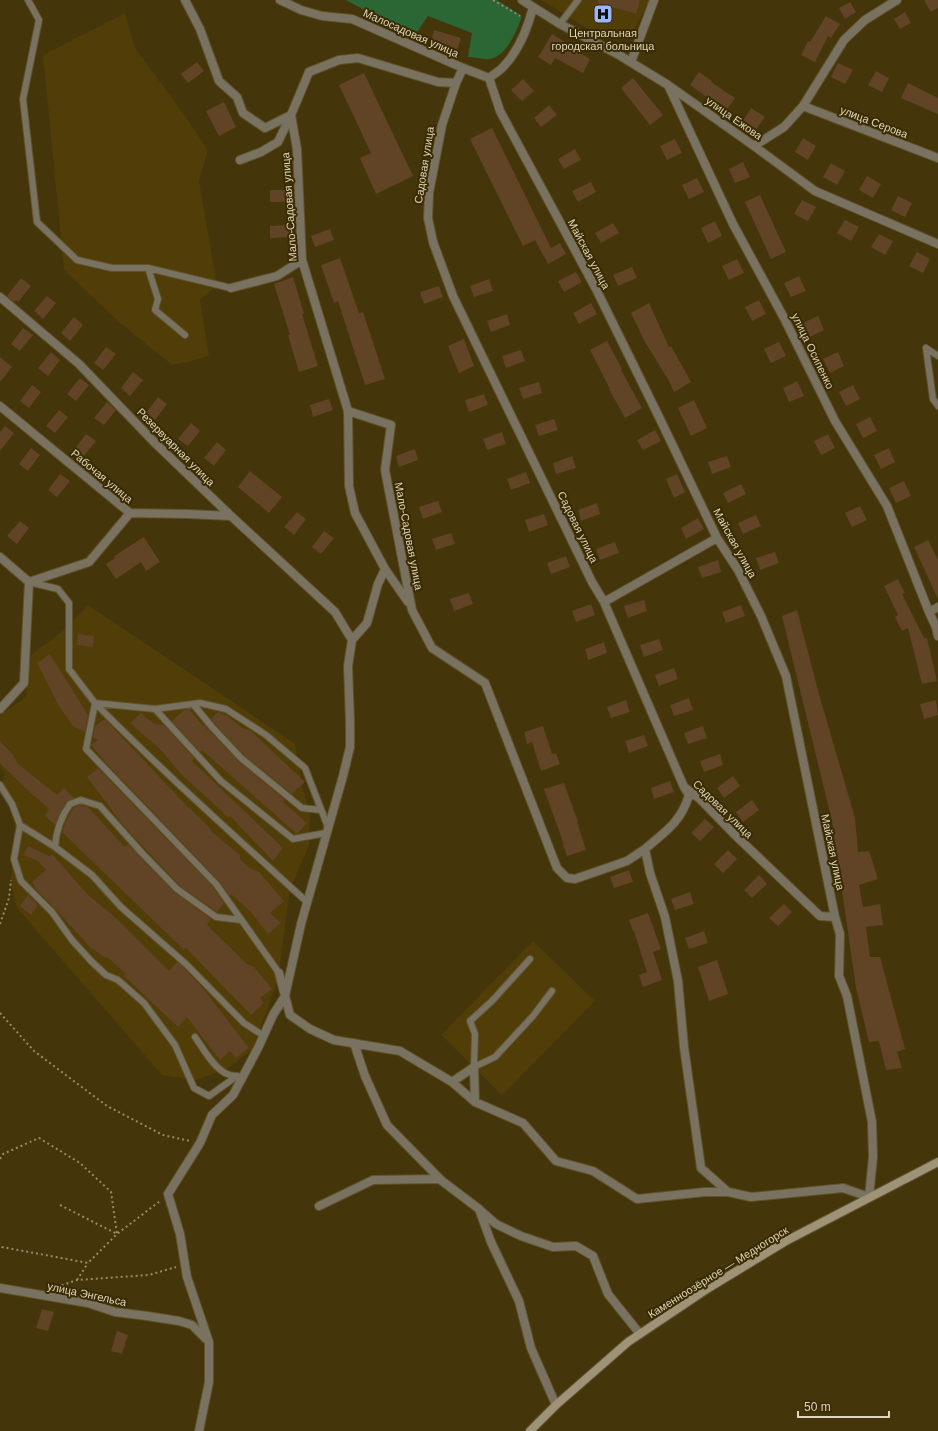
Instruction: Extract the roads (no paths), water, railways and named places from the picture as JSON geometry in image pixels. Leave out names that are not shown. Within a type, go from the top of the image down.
[{"type":"main road","name":"Каменноозёрное — Медногорск","points":[[530,1431],[556,1405],[628,1342],[707,1289],[786,1241],[938,1162]]},
{"type":"street","points":[[185,0],[200,29],[219,81],[237,96],[243,113],[265,128],[291,115]]},
{"type":"street","name":"Малосадовая улица","points":[[280,0],[300,10],[322,16],[352,19],[489,78]]},
{"type":"street","name":"улица Ежова","points":[[522,0],[560,24],[631,62],[668,85],[815,191],[938,244]]},
{"type":"street","points":[[631,62],[654,0]]},
{"type":"street","points":[[754,146],[784,127],[803,106],[844,40],[864,20],[897,0]]},
{"type":"street","points":[[489,78],[504,66],[521,40],[529,22],[533,7]]},
{"type":"street","points":[[240,160],[261,152],[278,142],[309,72],[339,60],[358,58],[438,82],[456,83],[463,68]]},
{"type":"street","name":"Майская улица","points":[[489,78],[500,111],[599,296],[717,538],[738,570],[761,616],[786,676],[835,917],[840,934],[839,976],[847,996],[872,1122],[873,1157],[869,1197]]},
{"type":"street","name":"Садовая улица","points":[[456,83],[442,124],[429,193],[428,218],[433,242],[453,296],[592,582],[604,602],[684,787],[700,799],[734,834],[820,916],[835,917]]},
{"type":"street","name":"улица Осипенко","points":[[668,85],[733,224],[784,318],[835,421],[887,506],[937,629],[938,636]]},
{"type":"street","name":"улица Серова","points":[[803,106],[938,158]]},
{"type":"street","name":"Мало-Садовая улица","points":[[291,115],[297,149],[302,260],[348,412],[391,424],[385,470],[412,610],[432,648],[485,683],[557,868],[567,878],[575,879],[627,861],[646,849],[673,825],[684,809],[689,795],[684,787]]},
{"type":"street","points":[[231,288],[277,276],[302,260]]},
{"type":"street","name":"Резервуарная улица","points":[[0,298],[79,364],[155,443],[335,612],[352,640]]},
{"type":"street","name":"Рабочая улица","points":[[0,406],[130,514],[231,516]]},
{"type":"street","points":[[348,412],[349,486],[355,513],[385,569],[403,594],[412,610]]},
{"type":"street","points":[[29,582],[89,562],[130,514]]},
{"type":"street","points":[[604,602],[717,538]]},
{"type":"street","points":[[0,557],[29,582]]},
{"type":"street","points":[[199,1431],[209,1382],[209,1342],[187,1277],[180,1234],[168,1194],[200,1143],[212,1114],[233,1094],[249,1066],[273,1015],[285,996],[307,902],[350,747],[348,666],[352,640],[368,623],[378,584],[385,569]]},
{"type":"street","points":[[0,709],[24,683],[29,582]]},
{"type":"street","points":[[929,612],[938,607]]},
{"type":"street","points":[[646,849],[650,872],[665,917],[678,981],[684,1047],[701,1168],[728,1192]]},
{"type":"street","points":[[279,973],[290,1015],[310,1029],[334,1040],[400,1051],[452,1082],[475,1102],[523,1123],[556,1161],[594,1171],[637,1199],[705,1192],[728,1192],[751,1197],[842,1188],[869,1197]]},
{"type":"street","points":[[354,1043],[365,1076],[386,1125],[439,1179],[479,1209],[496,1224],[521,1236],[553,1247],[576,1246],[593,1256],[608,1294],[640,1334]]},
{"type":"street","points":[[452,1082],[474,1067]]},
{"type":"street","points":[[474,1067],[475,1102]]},
{"type":"street","points":[[319,1206],[373,1180],[439,1179]]},
{"type":"street","points":[[479,1209],[491,1242],[518,1301],[531,1348],[556,1405]]},
{"type":"street","name":"улица Энгельса","points":[[0,1288],[88,1303],[115,1312],[186,1323],[192,1325],[209,1342]]},
{"type":"lane","points":[[28,0],[38,20],[23,99],[37,222],[77,260],[112,268],[148,268],[231,288]]},
{"type":"lane","points":[[560,24],[578,0]]},
{"type":"lane","points":[[148,268],[158,299],[155,310],[185,335]]},
{"type":"lane","points":[[938,356],[926,348],[933,399],[938,406]]},
{"type":"lane","points":[[29,582],[58,589],[69,603],[69,668],[95,703],[222,824],[307,902]]},
{"type":"lane","points":[[95,703],[155,709],[200,703],[226,709],[266,735],[305,768],[327,830],[293,839],[221,781],[155,709]]},
{"type":"lane","points":[[95,703],[86,749],[216,884],[279,973]]},
{"type":"lane","points":[[193,704],[241,758],[302,808],[321,810]]},
{"type":"lane","points":[[0,785],[12,804],[20,825],[14,859],[21,881],[52,912],[72,940],[106,976],[118,980],[144,1003],[175,1045],[194,1088],[209,1096],[249,1066]]},
{"type":"lane","points":[[55,847],[56,836],[63,815],[70,804],[82,800],[100,806],[176,888],[216,917],[241,920]]},
{"type":"lane","points":[[20,825],[55,847],[92,875],[121,907],[186,964],[244,1023],[264,1036]]},
{"type":"lane","points":[[530,960],[492,1001],[470,1021],[475,1034],[474,1067],[495,1057],[533,1016],[552,991]]},
{"type":"lane","points":[[195,1037],[212,1061],[224,1073],[237,1076]]},
{"type":"place","name":"Центральная городская больница","points":[[603,14]]}]
